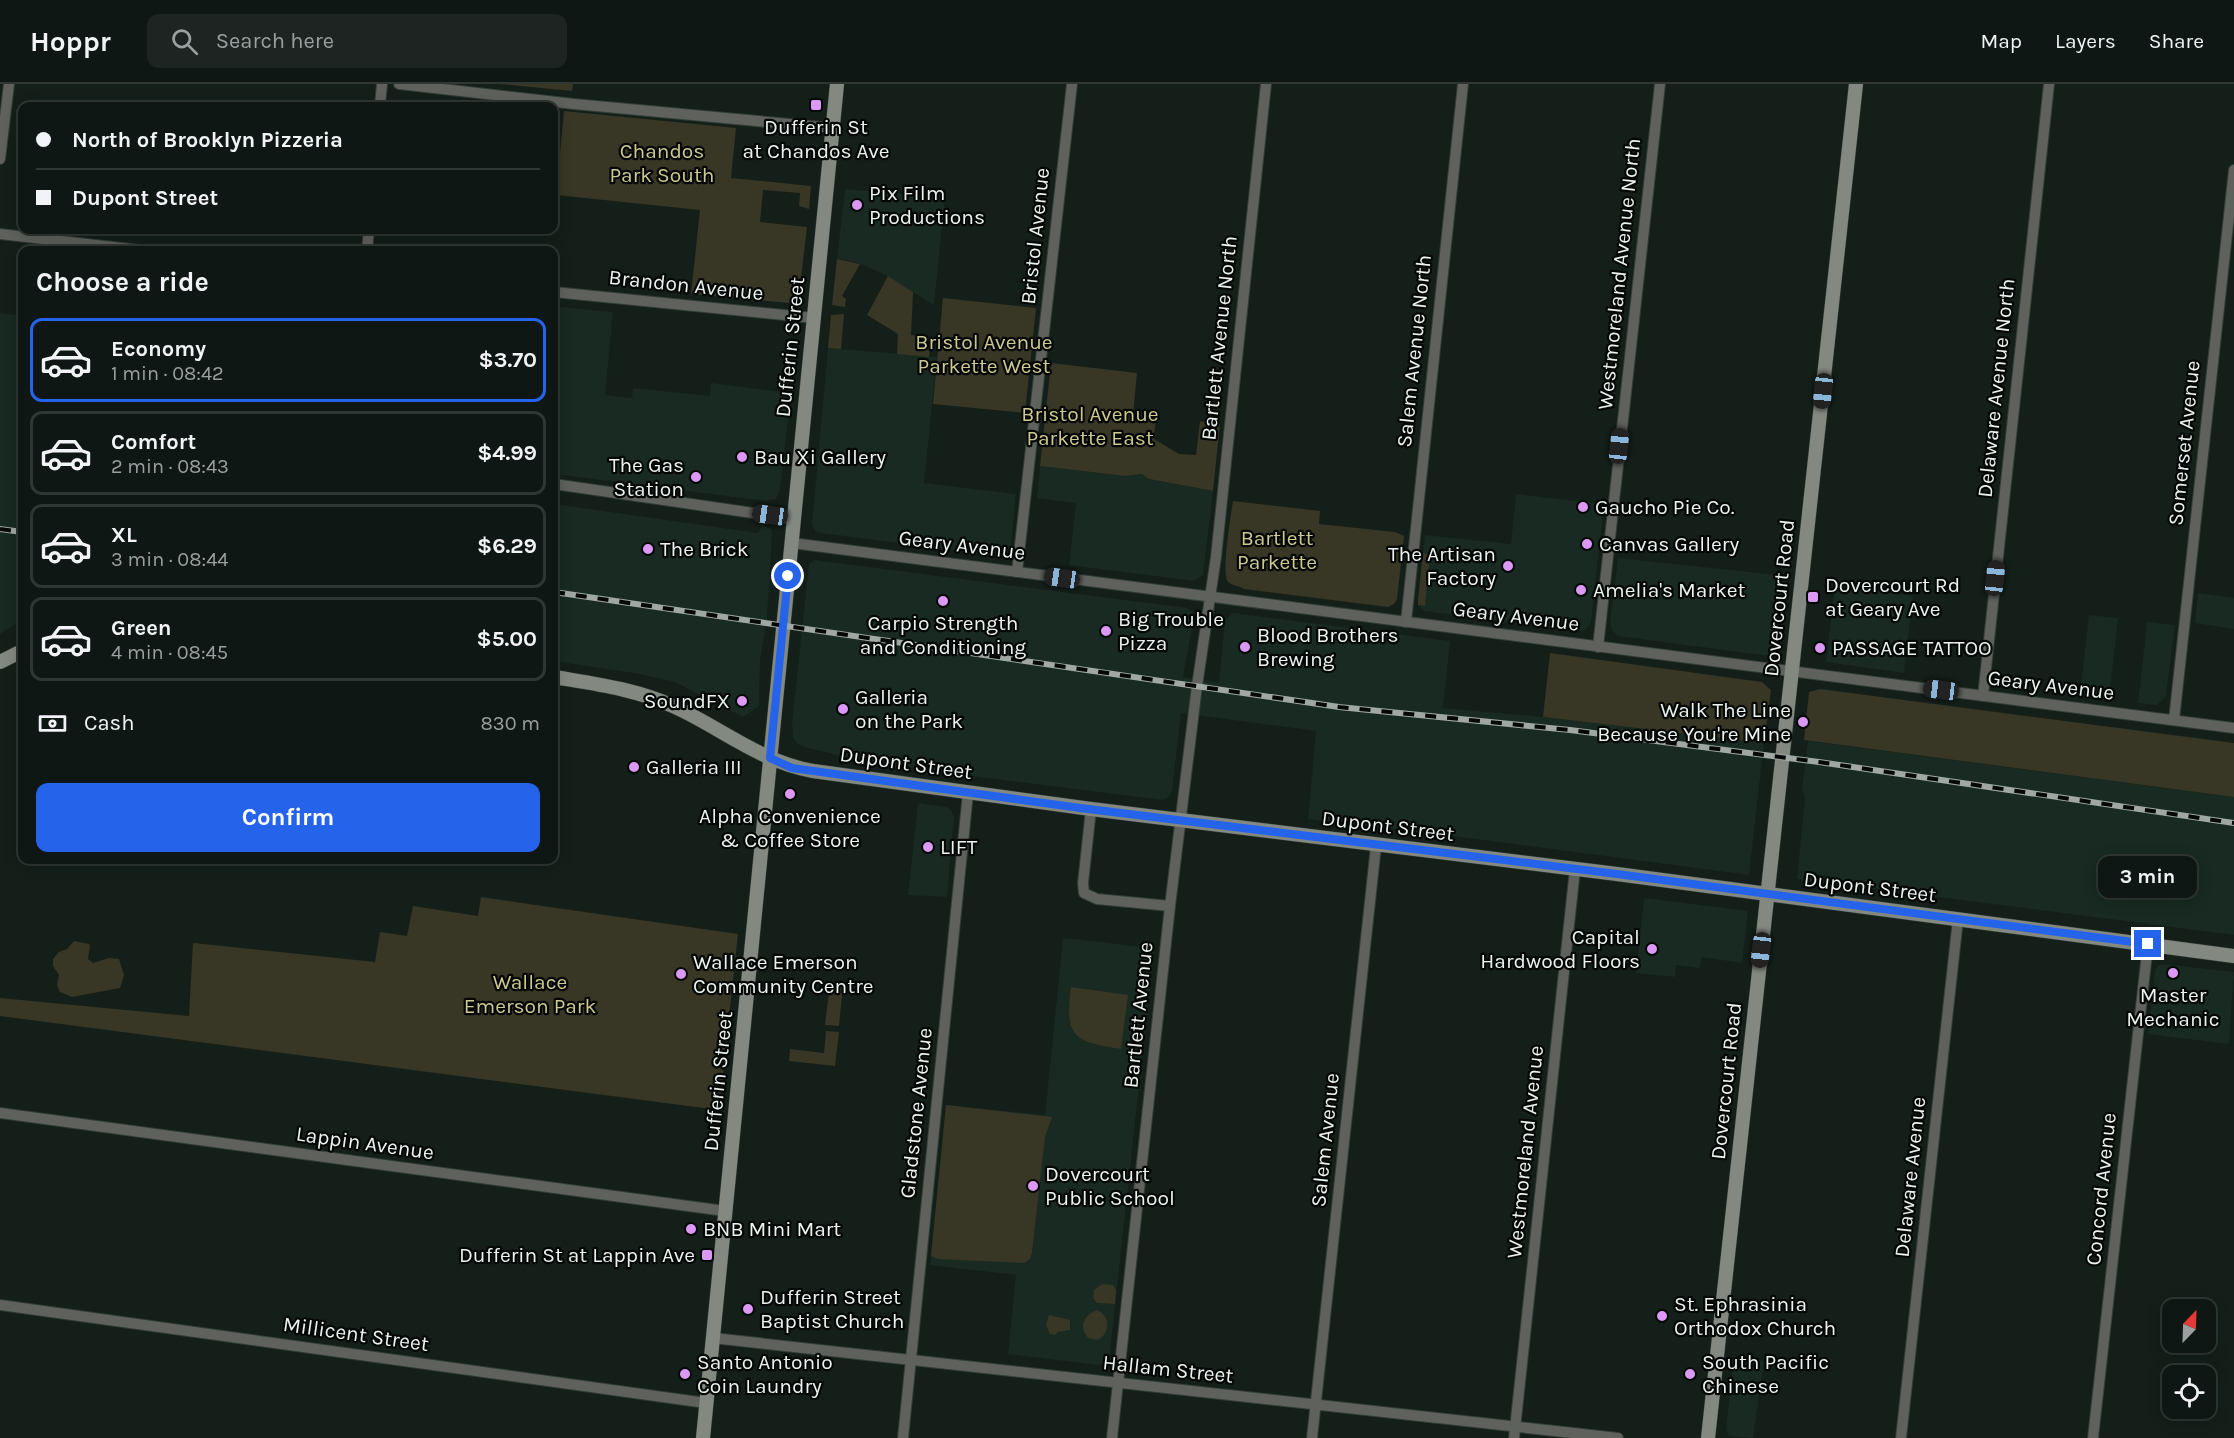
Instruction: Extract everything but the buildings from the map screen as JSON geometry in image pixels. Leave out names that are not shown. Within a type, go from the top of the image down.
[{"type":"main road","name":"Dufferin Street","points":[[703,1438],[837,84]]},
{"type":"main road","name":"Dovercourt Road","points":[[1708,1438],[1856,84]]},
{"type":"main road","points":[[0,662],[18,653]]},
{"type":"main road","name":"Dupont Street","points":[[558,678],[621,688],[654,698],[792,768],[822,773],[2234,956]]},
{"type":"street","points":[[0,159],[9,84]]},
{"type":"street","points":[[380,102],[382,84]]},
{"type":"street","points":[[399,84],[556,102]]},
{"type":"street","name":"Bristol Avenue","points":[[1017,572],[1072,84]]},
{"type":"street","name":"Bartlett Avenue North","points":[[1211,597],[1266,84]]},
{"type":"street","name":"Salem Avenue North","points":[[1406,622],[1463,84]]},
{"type":"street","name":"Westmoreland Avenue North","points":[[1598,646],[1660,84]]},
{"type":"street","name":"Delaware Avenue North","points":[[1983,696],[2049,84]]},
{"type":"street","points":[[558,102],[832,128]]},
{"type":"street","name":"Somerset Avenue","points":[[2174,720],[2234,170]]},
{"type":"street","points":[[0,234],[104,246]]},
{"type":"street","name":"Brandon Avenue","points":[[558,292],[814,318]]},
{"type":"street","points":[[558,485],[794,519]]},
{"type":"street","name":"Geary Avenue","points":[[792,543],[2234,728]]},
{"type":"street","name":"Bartlett Avenue","points":[[1112,1438],[1180,820],[1211,597]]},
{"type":"street","name":"Gladstone Avenue","points":[[903,1438],[968,793]]},
{"type":"street","points":[[1091,809],[1083,882],[1084,893],[1097,899],[1170,906]]},
{"type":"street","name":"Salem Avenue","points":[[1312,1438],[1376,846]]},
{"type":"street","name":"Westmoreland Avenue","points":[[1514,1432],[1575,869]]},
{"type":"street","name":"Delaware Avenue","points":[[1901,1438],[1958,920]]},
{"type":"street","name":"Concord Avenue","points":[[2093,1438],[2148,944]]},
{"type":"street","name":"Lappin Avenue","points":[[0,1113],[725,1211]]},
{"type":"street","name":"Millicent Street","points":[[0,1305],[706,1403]]},
{"type":"street","name":"Hallam Street","points":[[713,1338],[1316,1405],[1514,1432],[1618,1438]]},
{"type":"shaded area","points":[[845,189],[945,198],[934,305],[884,274],[856,262],[837,259]]},
{"type":"shaded area","points":[[560,307],[613,312],[605,395],[632,398],[633,388],[710,396],[711,383],[791,393],[780,490],[776,499],[766,501],[558,475]]},
{"type":"shaded area","points":[[0,313],[18,315],[18,623],[0,634]]},
{"type":"shaded area","points":[[828,348],[937,357],[924,483],[1016,494],[1011,545],[1007,553],[1001,556],[815,531],[812,524]]},
{"type":"shaded area","points":[[1040,466],[1125,476],[1142,474],[1149,479],[1213,491],[1203,575],[1194,581],[1069,565],[1076,503],[1037,498]]},
{"type":"shaded area","name":"The Artisan Factory","points":[[1516,494],[1604,504],[1591,622],[1585,630],[1577,631],[1424,611],[1418,605],[1425,535],[1511,544]]},
{"type":"shaded area","points":[[558,505],[758,533],[762,526],[771,529],[767,618],[760,660],[759,706],[743,717],[675,682],[640,674],[558,662]]},
{"type":"shaded area","points":[[1618,558],[1787,576],[1777,650],[1769,656],[1618,636],[1610,624]]},
{"type":"shaded area","points":[[814,560],[1187,608],[1193,612],[1194,617],[1183,677],[1219,683],[1225,620],[1233,613],[1450,641],[1443,708],[1543,717],[1764,743],[1749,875],[1308,819],[1316,731],[1181,713],[1172,791],[1170,796],[1163,800],[868,763],[805,747],[797,743],[793,737],[792,723],[809,564]]},
{"type":"shaded area","points":[[1835,586],[1913,596],[1904,673],[1826,662]]},
{"type":"shaded area","points":[[2198,593],[2234,598],[2234,629],[2195,623]]},
{"type":"shaded area","points":[[2089,615],[2118,618],[2109,699],[2080,695]]},
{"type":"shaded area","points":[[2147,622],[2175,625],[2166,696],[2157,705],[2138,703]]},
{"type":"shaded area","points":[[1808,741],[2234,797],[2234,935],[1797,879],[1805,798],[1802,790]]},
{"type":"shaded area","name":"LIFT","points":[[918,803],[946,807],[954,816],[947,897],[908,895]]},
{"type":"shaded area","points":[[1644,898],[1748,911],[1742,963],[1702,957],[1700,968],[1676,965],[1675,977],[1636,973]]},
{"type":"shaded area","name":"Dovercourt Public School","points":[[1063,938],[1154,948],[1110,1352],[1107,1362],[1098,1365],[1008,1354],[1016,1275],[930,1265],[946,1105],[1045,1115]]},
{"type":"shaded area","points":[[2163,964],[2234,972],[2229,1044],[2148,1034],[2155,971]]},
{"type":"shaded area","points":[[1734,1357],[1764,1361],[1753,1438],[1729,1436],[1726,1429]]},
{"type":"green space","points":[[500,84],[573,84],[572,91]]},
{"type":"green space","name":"Chandos Park South","points":[[564,111],[736,128],[731,178],[811,186],[809,209],[799,206],[800,193],[763,190],[760,222],[807,227],[799,296],[795,301],[789,303],[691,294],[700,210],[558,195]]},
{"type":"green space","points":[[837,259],[860,264],[842,296],[846,299],[845,307],[832,305]]},
{"type":"green space","points":[[888,276],[913,292],[911,335],[931,337],[929,357],[897,354],[898,334],[867,315]]},
{"type":"green space","name":"Bristol Avenue Parkette West","points":[[943,298],[1036,308],[1025,413],[933,404]]},
{"type":"green space","points":[[844,314],[841,349],[828,348],[831,315]]},
{"type":"green space","name":"Bristol Avenue Parkette East","points":[[1051,363],[1137,373],[1133,414],[1156,416],[1154,439],[1179,454],[1196,455],[1200,421],[1220,424],[1213,491],[1149,479],[1142,474],[1125,476],[1040,466]]},
{"type":"green space","name":"Bartlett Parkette","points":[[1233,501],[1320,511],[1319,524],[1395,532],[1404,536],[1397,599],[1394,604],[1388,607],[1244,589],[1228,582],[1226,556]]},
{"type":"green space","points":[[1423,553],[1430,554],[1425,606],[1418,605]]},
{"type":"green space","points":[[1550,653],[1762,682],[1771,690],[1764,743],[1543,717]]},
{"type":"green space","points":[[1820,689],[2234,743],[2234,797],[1804,740],[1809,692]]},
{"type":"green space","name":"Wallace Emerson Park","points":[[481,897],[738,934],[719,1110],[0,1016],[0,998],[189,1016],[193,943],[375,962],[380,932],[407,936],[413,906],[478,916]]},
{"type":"green space","points":[[74,941],[89,944],[88,959],[93,963],[109,958],[119,959],[124,975],[120,988],[72,997],[60,992],[57,985],[59,975],[53,966],[53,959]]},
{"type":"green space","points":[[830,983],[843,985],[839,1026],[825,1025]]},
{"type":"green space","points":[[1071,987],[1128,995],[1121,1049],[1092,1043],[1076,1034],[1071,1027],[1069,1017]]},
{"type":"green space","points":[[826,1031],[839,1032],[835,1066],[789,1061],[790,1049],[824,1053]]},
{"type":"green space","points":[[946,1105],[1052,1117],[1045,1137],[1032,1252],[1030,1259],[1024,1263],[938,1259],[931,1256]]},
{"type":"green space","points":[[1102,1284],[1113,1285],[1116,1290],[1115,1304],[1097,1303],[1093,1298],[1094,1290]]},
{"type":"green space","points":[[1097,1310],[1107,1320],[1107,1329],[1098,1340],[1088,1338],[1083,1329],[1086,1318]]},
{"type":"green space","points":[[1049,1315],[1070,1320],[1070,1330],[1058,1332],[1055,1335],[1050,1334],[1046,1325]]},
{"type":"railway","points":[[0,529],[18,531]]},
{"type":"railway","points":[[558,593],[1339,707],[1570,730],[1819,762],[2234,823]]},
{"type":"place","name":"Dufferin St at Chandos Ave","points":[[816,105]]},
{"type":"place","name":"Pix Film Productions","points":[[857,205]]},
{"type":"place","name":"Bau Xi Gallery","points":[[742,457]]},
{"type":"place","name":"The Gas Station","points":[[696,477]]},
{"type":"place","name":"Gaucho Pie Co.","points":[[1583,507]]},
{"type":"place","name":"Canvas Gallery","points":[[1587,544]]},
{"type":"place","name":"The Brick","points":[[648,549]]},
{"type":"place","name":"The Artisan Factory","points":[[1508,566]]},
{"type":"place","name":"Amelia's Market","points":[[1581,590]]},
{"type":"place","name":"Dovercourt Rd at Geary Ave","points":[[1813,597]]},
{"type":"place","name":"Carpio Strength and Conditioning","points":[[943,601]]},
{"type":"place","name":"Big Trouble Pizza","points":[[1106,631]]},
{"type":"place","name":"Blood Brothers Brewing","points":[[1245,647]]},
{"type":"place","name":"PASSAGE TATTOO","points":[[1820,648]]},
{"type":"place","name":"SoundFX","points":[[742,701]]},
{"type":"place","name":"Galleria on the Park","points":[[843,709]]},
{"type":"place","name":"Walk The Line Because You're Mine","points":[[1803,722]]},
{"type":"place","name":"Galleria III","points":[[634,767]]},
{"type":"place","name":"Alpha Convenience & Coffee Store","points":[[790,794]]},
{"type":"place","name":"LIFT","points":[[928,847]]},
{"type":"place","name":"Capital Hardwood Floors","points":[[1652,949]]},
{"type":"place","name":"Master Mechanic","points":[[2173,973]]},
{"type":"place","name":"Wallace Emerson Community Centre","points":[[681,974]]},
{"type":"place","name":"Dovercourt Public School","points":[[1033,1186]]},
{"type":"place","name":"BNB Mini Mart","points":[[691,1229]]},
{"type":"place","name":"Dufferin St at Lappin Ave","points":[[707,1255]]},
{"type":"place","name":"Dufferin Street Baptist Church","points":[[748,1309]]},
{"type":"place","name":"St. Ephrasinia Orthodox Church","points":[[1662,1316]]},
{"type":"place","name":"Santo Antonio Coin Laundry","points":[[685,1374]]},
{"type":"place","name":"South Pacific Chinese","points":[[1690,1374]]},
{"type":"route","points":[[788,576],[770,758],[792,768],[1080,808],[1617,874],[2148,944]]}]
